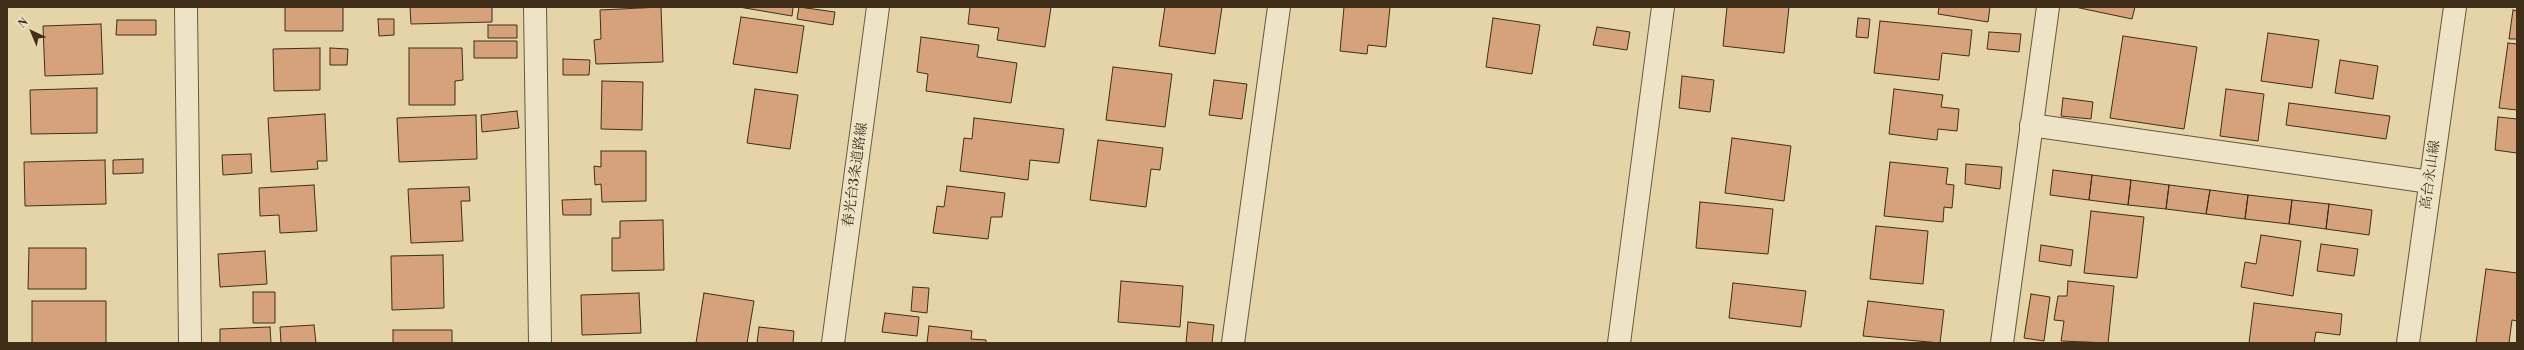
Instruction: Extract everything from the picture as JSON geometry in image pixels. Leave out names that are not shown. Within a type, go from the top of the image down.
[{"type":"street","points":[[186,7],[190,343]]},
{"type":"street","points":[[535,7],[540,343]]},
{"type":"street","name":"春光台3条道路線","points":[[833,343],[878,7]]},
{"type":"street","points":[[1233,343],[1279,7]]},
{"type":"street","points":[[1619,343],[1662,7]]},
{"type":"street","points":[[2002,343],[2048,7]]},
{"type":"street","name":"高台永山線","points":[[2408,343],[2455,7]]},
{"type":"street","points":[[2032,125],[2430,182]]},
{"type":"building","points":[[285,7],[343,7],[343,31],[285,31]]},
{"type":"building","points":[[410,7],[492,7],[492,22],[411,24]]},
{"type":"building","points":[[661,7],[663,62],[596,64],[594,40],[601,39],[600,10]]},
{"type":"building","points":[[739,7],[793,7],[792,16]]},
{"type":"building","points":[[799,7],[835,12],[833,25],[797,19]]},
{"type":"building","points":[[970,7],[1051,7],[1045,47],[997,40],[999,28],[968,24]]},
{"type":"building","points":[[1165,7],[1222,7],[1215,54],[1159,46]]},
{"type":"building","points":[[1344,7],[1390,7],[1386,47],[1368,45],[1367,54],[1340,51]]},
{"type":"building","points":[[1727,7],[1789,7],[1784,53],[1723,46]]},
{"type":"building","points":[[1939,7],[1990,7],[1988,22],[1938,14]]},
{"type":"building","points":[[2075,7],[2135,7],[2132,19]]},
{"type":"building","points":[[2513,10],[2517,11],[2517,39],[2509,39]]},
{"type":"building","points":[[741,17],[804,26],[797,73],[733,64]]},
{"type":"building","points":[[1493,18],[1540,25],[1532,74],[1486,67]]},
{"type":"building","points":[[1858,18],[1870,19],[1868,38],[1856,37]]},
{"type":"building","points":[[378,19],[394,19],[394,35],[379,36]]},
{"type":"building","points":[[117,20],[156,20],[156,35],[116,35]]},
{"type":"building","points":[[1880,21],[1972,30],[1969,56],[1942,53],[1939,80],[1874,73]]},
{"type":"building","points":[[101,24],[103,74],[45,76],[43,26]]},
{"type":"building","points":[[488,25],[517,25],[517,38],[488,38]]},
{"type":"building","points":[[1597,27],[1630,32],[1627,50],[1593,45]]},
{"type":"building","points":[[1989,32],[2021,34],[2019,52],[1987,49]]},
{"type":"building","points":[[2268,33],[2319,40],[2312,88],[2261,81]]},
{"type":"building","points":[[2123,36],[2197,47],[2184,129],[2110,118]]},
{"type":"building","points":[[921,37],[979,45],[977,57],[1017,63],[1011,103],[926,91],[928,74],[917,72]]},
{"type":"building","points":[[474,41],[517,41],[517,58],[474,58]]},
{"type":"building","points":[[2508,43],[2517,44],[2517,110],[2499,108]]},
{"type":"building","points":[[320,48],[320,90],[274,91],[273,49]]},
{"type":"building","points":[[330,48],[348,49],[347,65],[330,65]]},
{"type":"building","points":[[409,48],[462,48],[463,80],[455,81],[455,105],[409,105]]},
{"type":"building","points":[[563,59],[590,60],[589,75],[563,75]]},
{"type":"building","points":[[2340,60],[2378,66],[2373,99],[2335,93]]},
{"type":"building","points":[[1113,67],[1172,74],[1165,127],[1106,120]]},
{"type":"building","points":[[1682,76],[1714,80],[1710,112],[1679,108]]},
{"type":"building","points":[[1214,80],[1247,84],[1242,119],[1209,115]]},
{"type":"building","points":[[602,81],[643,82],[642,130],[601,129]]},
{"type":"building","points":[[97,88],[97,133],[31,134],[30,90]]},
{"type":"building","points":[[755,89],[798,95],[790,149],[747,143]]},
{"type":"building","points":[[1894,89],[1943,95],[1941,107],[1959,109],[1957,131],[1938,129],[1937,140],[1889,134]]},
{"type":"building","points":[[2226,89],[2264,94],[2258,141],[2220,136]]},
{"type":"building","points":[[2063,98],[2093,102],[2091,119],[2061,116]]},
{"type":"building","points":[[2289,103],[2390,116],[2386,139],[2286,125]]},
{"type":"building","points":[[517,111],[519,128],[482,132],[481,115]]},
{"type":"building","points":[[325,114],[327,161],[317,161],[318,169],[271,172],[268,118]]},
{"type":"building","points":[[476,115],[477,159],[399,162],[397,118]]},
{"type":"building","points":[[2498,117],[2517,119],[2517,153],[2495,150]]},
{"type":"building","points":[[974,118],[1064,129],[1059,163],[1030,160],[1028,180],[960,171],[964,138],[972,139]]},
{"type":"building","points":[[1732,138],[1791,146],[1784,201],[1725,193]]},
{"type":"building","points":[[1098,140],[1163,148],[1160,170],[1151,169],[1146,207],[1090,200]]},
{"type":"building","points":[[601,151],[646,151],[646,201],[602,202],[601,184],[595,185],[594,166],[601,167]]},
{"type":"building","points":[[251,154],[252,173],[223,175],[222,155]]},
{"type":"building","points":[[143,159],[143,173],[113,174],[113,160]]},
{"type":"building","points":[[105,160],[106,204],[25,206],[24,162]]},
{"type":"building","points":[[1890,162],[1948,168],[1946,184],[1954,185],[1952,208],[1944,207],[1943,222],[1884,216]]},
{"type":"building","points":[[1966,164],[2002,167],[2000,189],[1965,184]]},
{"type":"building","points":[[2053,170],[2092,175],[2089,200],[2050,195]]},
{"type":"building","points":[[2092,175],[2131,180],[2128,205],[2089,200]]},
{"type":"building","points":[[2131,180],[2169,185],[2166,209],[2128,205]]},
{"type":"building","points":[[314,185],[317,231],[280,233],[279,215],[260,216],[259,188]]},
{"type":"building","points":[[2169,185],[2210,190],[2206,214],[2166,209]]},
{"type":"building","points":[[947,186],[1005,193],[1002,217],[991,217],[988,239],[933,233],[937,206],[944,207]]},
{"type":"building","points":[[469,187],[470,201],[461,201],[463,241],[411,243],[408,189]]},
{"type":"building","points":[[2210,190],[2248,195],[2245,219],[2206,214]]},
{"type":"building","points":[[2248,195],[2292,200],[2289,224],[2245,219]]},
{"type":"building","points":[[591,199],[591,215],[563,215],[562,200]]},
{"type":"building","points":[[2292,200],[2329,204],[2326,229],[2289,224]]},
{"type":"building","points":[[1700,202],[1773,209],[1768,254],[1696,248]]},
{"type":"building","points":[[2329,204],[2372,210],[2369,235],[2326,229]]},
{"type":"building","points":[[2091,211],[2144,217],[2137,278],[2084,273]]},
{"type":"building","points":[[663,220],[664,270],[612,271],[612,238],[620,238],[620,221]]},
{"type":"building","points":[[1876,226],[1928,231],[1923,284],[1870,279]]},
{"type":"building","points":[[2261,235],[2301,241],[2293,296],[2241,287],[2245,262],[2256,264]]},
{"type":"building","points":[[2321,244],[2358,249],[2354,276],[2317,271]]},
{"type":"building","points":[[2041,245],[2073,250],[2071,266],[2039,261]]},
{"type":"building","points":[[29,248],[86,248],[86,289],[28,289]]},
{"type":"building","points":[[265,251],[267,284],[220,287],[218,254]]},
{"type":"building","points":[[443,255],[444,308],[392,310],[391,256]]},
{"type":"building","points":[[2486,269],[2517,273],[2517,321],[2512,320],[2509,343],[2476,343]]},
{"type":"building","points":[[1121,281],[1183,286],[1180,327],[1118,322]]},
{"type":"building","points":[[2068,281],[2114,286],[2108,343],[2061,341],[2064,321],[2054,320],[2058,296],[2067,296]]},
{"type":"building","points":[[1733,283],[1806,291],[1801,327],[1729,318]]},
{"type":"building","points":[[913,287],[929,288],[927,313],[911,311]]},
{"type":"building","points":[[253,292],[275,292],[275,323],[253,323]]},
{"type":"building","points":[[639,293],[641,333],[582,335],[581,295]]},
{"type":"building","points":[[704,293],[754,301],[747,343],[696,343]]},
{"type":"building","points":[[2031,294],[2050,297],[2044,341],[2024,338]]},
{"type":"building","points":[[32,301],[106,301],[106,343],[32,343]]},
{"type":"building","points":[[1868,301],[1944,310],[1940,343],[1863,336]]},
{"type":"building","points":[[2254,303],[2342,314],[2340,335],[2316,332],[2314,343],[2249,343]]},
{"type":"building","points":[[885,313],[919,317],[917,336],[882,332]]},
{"type":"building","points":[[1188,322],[1214,325],[1212,343],[1186,343]]},
{"type":"building","points":[[314,325],[316,343],[281,343],[280,327]]},
{"type":"building","points":[[929,326],[972,331],[971,339],[986,340],[986,343],[927,343]]},
{"type":"building","points":[[270,327],[271,343],[220,343],[220,329]]},
{"type":"building","points":[[759,327],[794,331],[793,343],[757,343]]},
{"type":"building","points":[[393,330],[452,330],[452,343],[393,343]]}]
